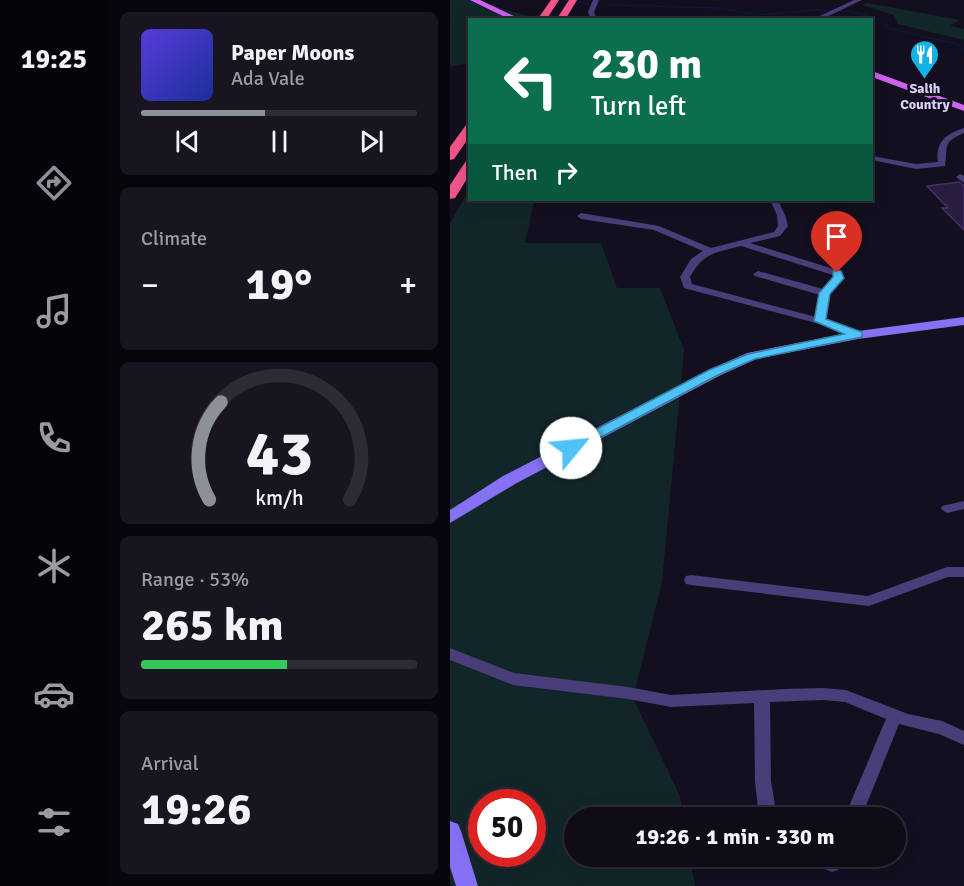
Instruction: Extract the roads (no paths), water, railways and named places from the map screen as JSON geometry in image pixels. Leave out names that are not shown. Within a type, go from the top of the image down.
[{"type":"highway","points":[[542,18],[555,0]]},
{"type":"highway","points":[[561,18],[573,0]]},
{"type":"highway","points":[[450,156],[468,130]]},
{"type":"highway","points":[[450,195],[468,167]]},
{"type":"main road","points":[[474,0],[514,18]]},
{"type":"main road","points":[[873,74],[964,108]]},
{"type":"main road","points":[[450,517],[509,480],[714,373],[752,356],[858,334],[964,321]]},
{"type":"main road","points":[[450,831],[467,886]]},
{"type":"street","points":[[593,18],[591,12],[596,0]]},
{"type":"street","points":[[818,18],[859,0]]},
{"type":"street","points":[[873,158],[911,166],[931,167],[942,164],[939,150],[941,143],[964,130]]},
{"type":"street","points":[[774,201],[783,226],[777,234],[710,251],[694,261],[685,277],[687,286],[820,321],[858,334]]},
{"type":"street","points":[[582,216],[656,228],[710,251]]},
{"type":"street","points":[[741,243],[837,273],[839,278],[825,293],[820,321]]},
{"type":"street","points":[[758,274],[825,293]]},
{"type":"street","points":[[947,509],[964,505]]},
{"type":"street","points":[[692,580],[869,601],[947,573],[964,572]]},
{"type":"street","points":[[450,654],[513,680],[628,693],[671,701],[822,694],[846,696],[895,716],[942,728],[964,738]]},
{"type":"street","points":[[762,696],[763,781],[767,807]]},
{"type":"street","points":[[857,807],[895,716]]},
{"type":"waterway","points":[[566,0],[589,4]]},
{"type":"waterway","points":[[606,5],[720,8],[759,15],[812,10],[849,11],[878,19],[891,29],[958,44],[964,51]]},
{"type":"place","name":"Salih Country","points":[[925,80]]}]
